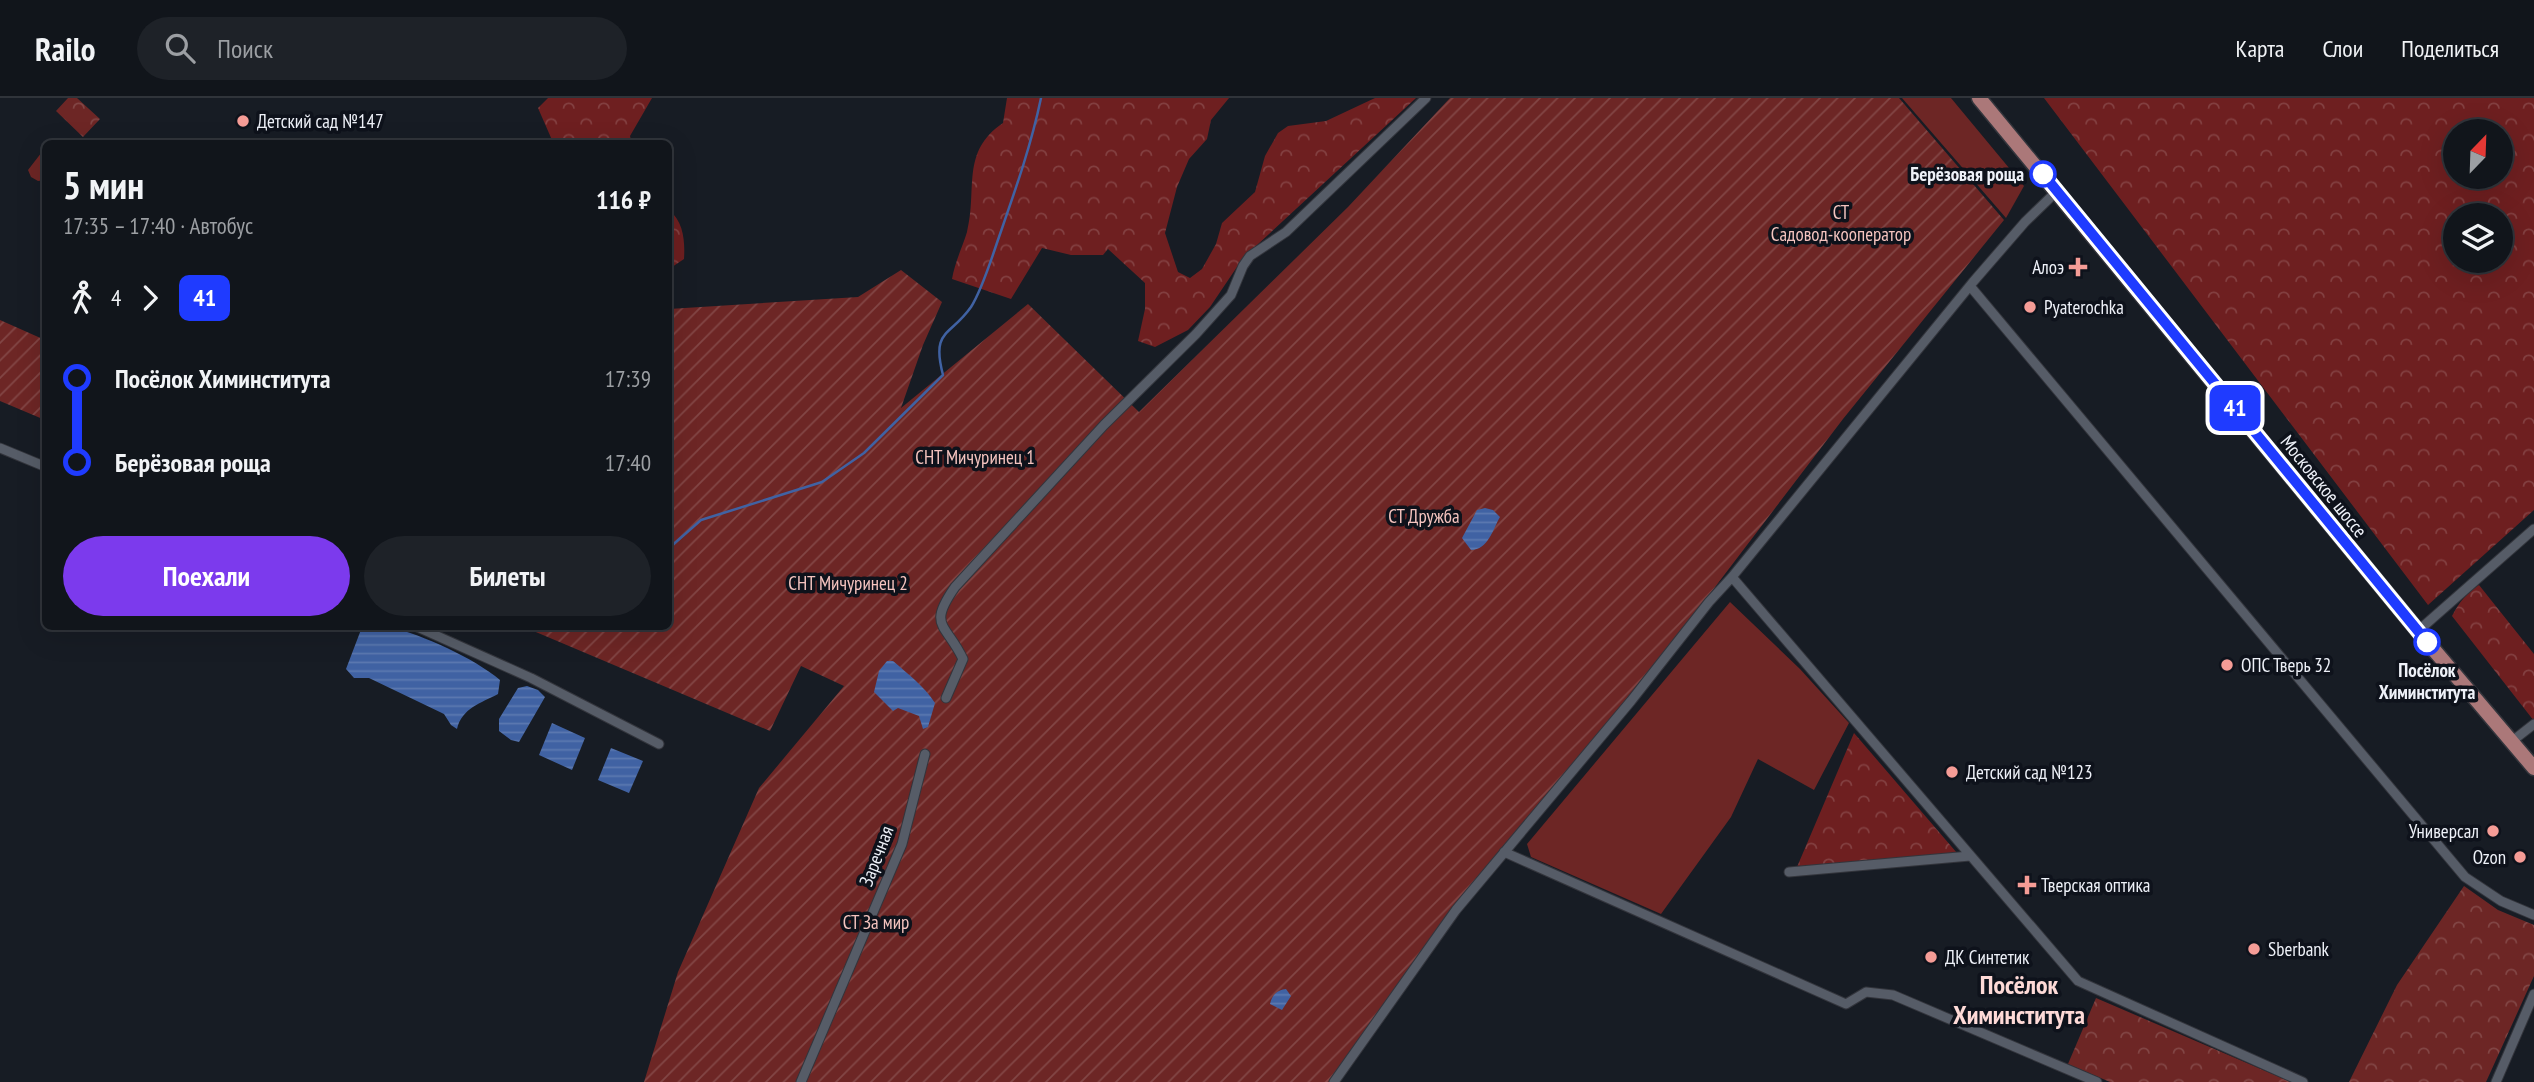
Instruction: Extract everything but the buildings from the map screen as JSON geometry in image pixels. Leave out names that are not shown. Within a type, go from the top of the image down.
[{"type":"main road","name":"Московское шоссе","points":[[1979,98],[2534,768]]},
{"type":"street","points":[[946,698],[963,659],[957,646],[940,624],[939,613],[955,587],[1104,425],[1196,334],[1231,295],[1242,266],[1250,256],[1286,232],[1426,98]]},
{"type":"street","points":[[1334,1082],[1455,909],[1631,701],[1709,602],[1970,286],[2025,222],[2057,191]]},
{"type":"street","points":[[1970,286],[2465,877],[2501,901],[2534,915]]},
{"type":"street","points":[[0,448],[42,465]]},
{"type":"street","points":[[2418,631],[2534,529]]},
{"type":"street","points":[[1732,577],[2078,981],[2303,1082]]},
{"type":"street","points":[[424,630],[531,678],[659,744]]},
{"type":"street","points":[[2511,742],[2534,724]]},
{"type":"street","name":"Заречная","points":[[801,1082],[902,844],[925,754]]},
{"type":"street","points":[[1504,852],[1846,1004],[1867,992],[1893,995],[2097,1082]]},
{"type":"street","points":[[1789,872],[1970,856]]},
{"type":"street","points":[[2496,1082],[2534,994]]},
{"type":"green space","points":[[68,98],[77,98],[100,119],[83,137],[56,111]]},
{"type":"green space","points":[[548,98],[652,98],[630,136],[631,140],[552,140],[538,108]]},
{"type":"green space","points":[[1007,98],[1229,98],[1211,120],[1207,139],[1189,159],[1177,187],[1165,233],[1178,272],[1190,278],[1202,269],[1216,244],[1222,223],[1255,192],[1265,156],[1278,133],[1288,126],[1326,121],[1375,98],[1416,98],[1243,258],[1210,307],[1188,330],[1155,347],[1138,341],[1145,309],[1145,283],[1108,249],[1103,255],[1071,255],[1042,248],[1011,299],[952,279],[967,232],[976,159],[990,134],[1003,123]]},
{"type":"green space","points":[[1450,98],[1899,98],[2004,220],[1843,419],[1613,721],[1459,903],[1334,1082],[644,1082],[678,972],[759,788],[844,686],[801,666],[770,731],[531,630],[672,630],[672,309],[858,297],[901,270],[942,302],[923,345],[901,408],[1028,304],[1139,412],[1348,207]]},
{"type":"green space","points":[[1902,98],[1951,98],[2024,186],[2006,218]]},
{"type":"green space","name":"Берёзовая роща","points":[[2044,98],[2534,98],[2534,510],[2428,605]]},
{"type":"green space","points":[[42,152],[42,180],[31,177],[28,170]]},
{"type":"green space","points":[[672,213],[681,226],[684,259],[672,267]]},
{"type":"green space","points":[[0,320],[42,339],[42,419],[0,401]]},
{"type":"green space","points":[[2479,585],[2534,654],[2534,721],[2452,616],[2463,599]]},
{"type":"green space","points":[[1730,602],[1800,669],[1849,723],[1814,790],[1758,759],[1731,817],[1661,914],[1531,857],[1527,844]]},
{"type":"green space","points":[[1854,733],[1957,853],[1797,867]]},
{"type":"green space","points":[[2464,886],[2498,910],[2534,925],[2534,976],[2486,1082],[2349,1082],[2397,985]]},
{"type":"green space","points":[[2096,998],[2291,1082],[2110,1082],[2068,1064]]},
{"type":"water","points":[[1477,510],[1493,510],[1500,517],[1486,543],[1471,550],[1462,538]]},
{"type":"water","points":[[361,630],[399,630],[448,648],[500,680],[498,694],[468,711],[457,729],[444,714],[369,678],[354,678],[346,669]]},
{"type":"water","points":[[887,661],[893,661],[926,691],[935,703],[928,727],[923,729],[919,716],[898,708],[893,711],[874,692],[879,671]]},
{"type":"water","points":[[527,686],[538,690],[545,697],[519,742],[511,740],[499,731],[499,719],[518,688]]},
{"type":"water","points":[[552,723],[585,738],[572,770],[539,755]]},
{"type":"water","points":[[611,748],[643,761],[629,793],[598,780]]},
{"type":"water","points":[[1286,989],[1291,996],[1282,1010],[1270,1004],[1275,994]]},
{"type":"waterway","points":[[672,545],[701,520],[822,482],[864,453],[943,375],[939,349],[941,341],[971,307],[983,283],[1022,168],[1041,98]]},
{"type":"bus line","name":"41","points":[[2043,174],[2427,642]]},
{"type":"place","name":"Детский сад №147","points":[[243,121]]},
{"type":"place","name":"Берёзовая роща","points":[[2043,174]]},
{"type":"place","name":"Алоэ","points":[[2078,267]]},
{"type":"place","name":"Pyaterochka","points":[[2030,307]]},
{"type":"place","name":"Посёлок Химинститута","points":[[2427,642]]},
{"type":"place","name":"ОПС Тверь 32","points":[[2227,665]]},
{"type":"place","name":"Детский сад №123","points":[[1952,772]]},
{"type":"place","name":"Универсал","points":[[2493,831]]},
{"type":"place","name":"Ozon","points":[[2520,857]]},
{"type":"place","name":"Тверская оптика","points":[[2027,885]]},
{"type":"place","name":"Sberbank","points":[[2254,949]]},
{"type":"place","name":"ДК Синтетик","points":[[1931,957]]},
{"type":"district","name":"Посёлок Химинститута","points":[[2019,1000]]},
{"type":"park label","name":"СТ Садовод-кооператор","points":[[1841,223]]},
{"type":"park label","name":"СНТ Мичуринец 1","points":[[975,457]]},
{"type":"park label","name":"СТ Дружба","points":[[1424,516]]},
{"type":"park label","name":"СНТ Мичуринец 2","points":[[848,583]]},
{"type":"park label","name":"СТ За мир","points":[[876,922]]}]
